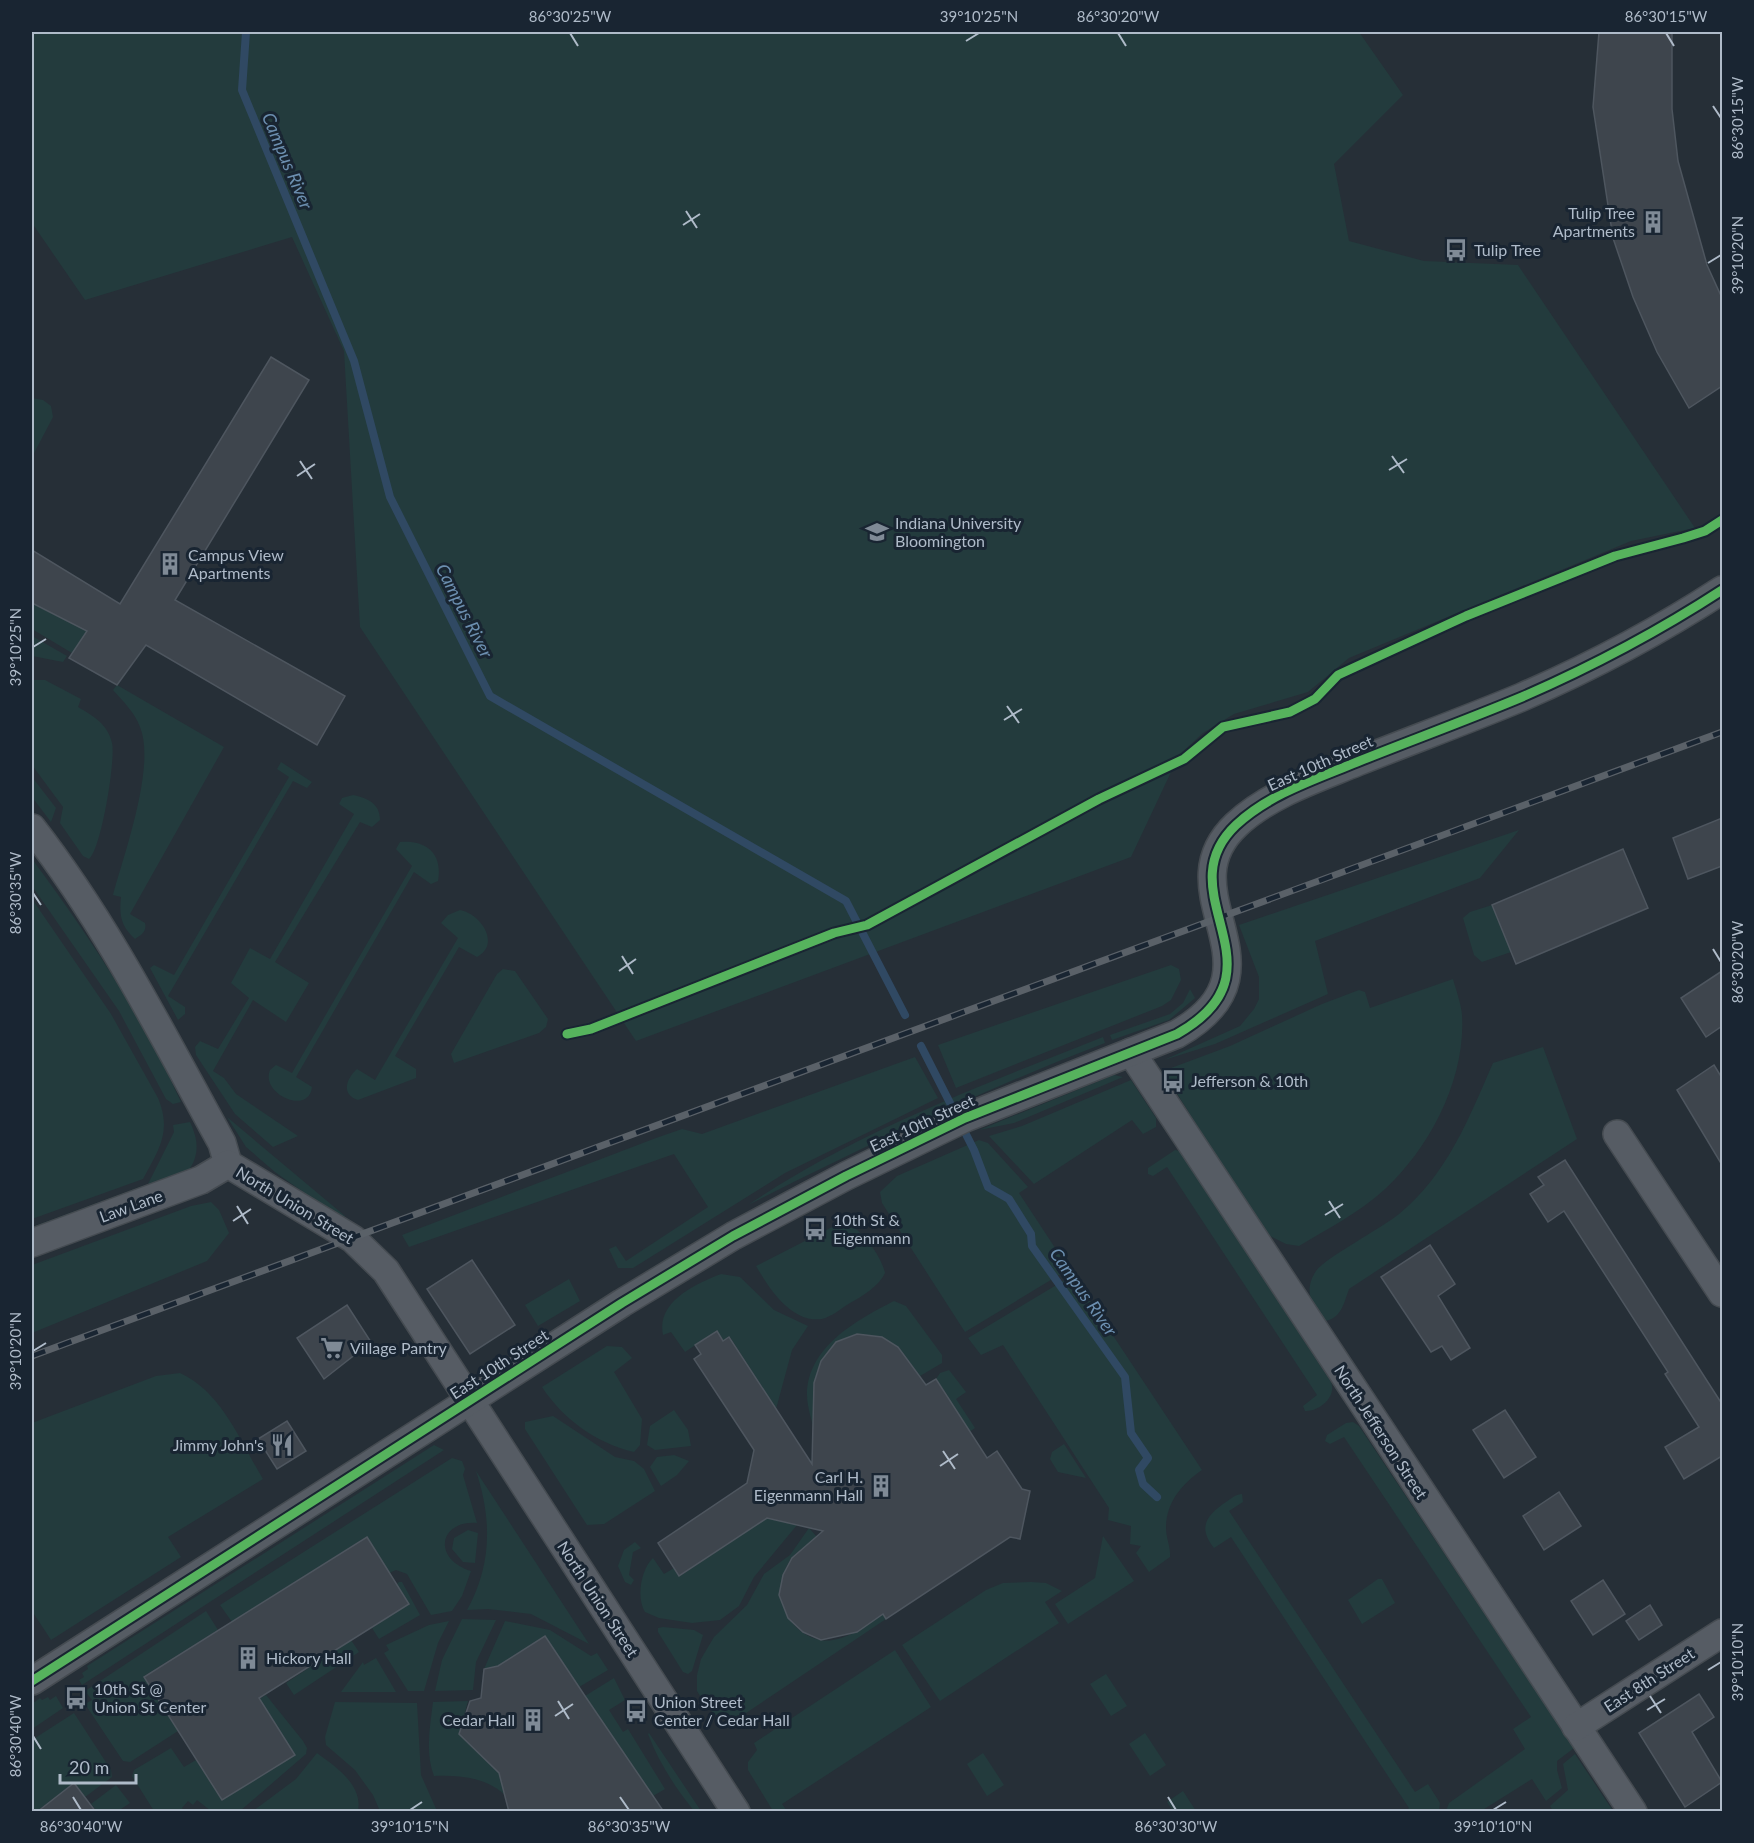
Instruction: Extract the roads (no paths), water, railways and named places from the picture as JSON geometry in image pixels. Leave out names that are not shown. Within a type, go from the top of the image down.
[{"type":"street","name":"East 10th Street","points":[[32,1681],[622,1303],[733,1236],[846,1176],[954,1123],[1177,1034],[1196,1023],[1219,999],[1226,977],[1227,951],[1224,931],[1212,898],[1212,866],[1224,839],[1251,813],[1282,794],[1523,696],[1636,642],[1722,591]]},
{"type":"street","name":"North Union Street","points":[[32,828],[86,905],[148,1008],[222,1143],[228,1164],[353,1239],[386,1271],[736,1812]]},
{"type":"street","name":"North Jefferson Street","points":[[1131,1052],[1633,1812]]},
{"type":"street","points":[[1617,1134],[1722,1293]]},
{"type":"street","name":"Law Lane","points":[[32,1243],[201,1180],[228,1164]]},
{"type":"street","name":"East 8th Street","points":[[1576,1727],[1722,1633]]},
{"type":"waterway","name":"Campus River","points":[[246,32],[242,90],[354,361],[390,497],[490,696],[846,901],[905,1015]]},
{"type":"waterway","name":"Campus River","points":[[921,1046],[974,1150],[988,1187],[1009,1199],[1031,1234],[1032,1246],[1125,1377],[1131,1433],[1148,1458],[1139,1470],[1143,1484],[1157,1497]]},
{"type":"railway","points":[[32,1356],[1722,732]]},
{"type":"place","name":"Tulip Tree Apartments","points":[[1653,222]]},
{"type":"place","name":"Tulip Tree","points":[[1456,250]]},
{"type":"place","name":"Indiana University Bloomington","points":[[877,532]]},
{"type":"place","name":"Campus View Apartments","points":[[170,564]]},
{"type":"place","name":"Jefferson & 10th","points":[[1173,1081]]},
{"type":"place","name":"10th St & Eigenmann","points":[[815,1229]]},
{"type":"place","name":"Village Pantry","points":[[332,1348]]},
{"type":"place","name":"Jimmy John's","points":[[282,1445]]},
{"type":"place","name":"Carl H. Eigenmann Hall","points":[[881,1486]]},
{"type":"place","name":"Hickory Hall","points":[[248,1658]]},
{"type":"place","name":"10th St @ Union St Center","points":[[76,1698]]},
{"type":"place","name":"Union Street Center / Cedar Hall","points":[[636,1711]]},
{"type":"place","name":"Cedar Hall","points":[[533,1720]]}]
